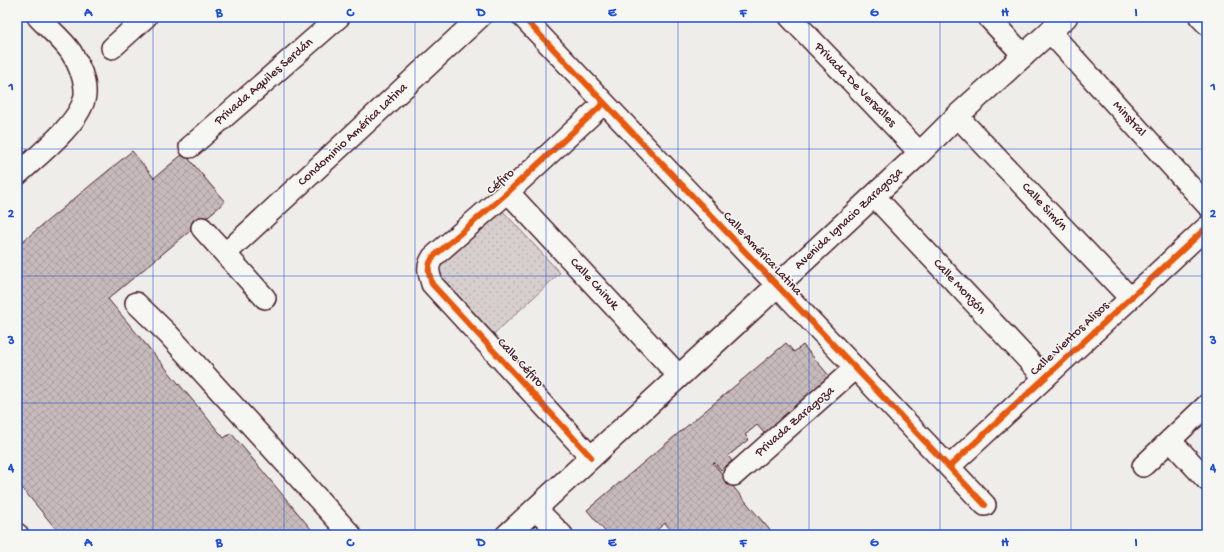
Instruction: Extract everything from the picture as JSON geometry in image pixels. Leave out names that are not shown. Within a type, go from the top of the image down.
[{"type":"main road","name":"Avenida Ignacio Zaragoza","points":[[507,535],[874,196],[957,116],[1066,17]]},
{"type":"street","points":[[17,175],[71,124],[80,111],[85,95],[83,76],[71,52],[38,17]]},
{"type":"street","points":[[112,48],[146,17]]},
{"type":"street","name":"Privada Aquiles Serdán","points":[[190,147],[339,17]]},
{"type":"street","name":"Condominio América Latina","points":[[226,253],[480,17]]},
{"type":"street","name":"Calle América Latina","points":[[523,17],[985,505]]},
{"type":"street","name":"Privada De Versalles","points":[[790,17],[920,153]]},
{"type":"street","points":[[988,17],[1024,56]]},
{"type":"street","points":[[1200,17],[1207,24]]},
{"type":"street","name":"Minstral","points":[[1050,32],[1207,205]]},
{"type":"street","name":"Céfiro","points":[[432,284],[428,270],[429,262],[433,256],[508,192],[604,103]]},
{"type":"street","name":"Calle Simún","points":[[957,116],[1130,298]]},
{"type":"street","name":"Calle Chinuk","points":[[508,192],[679,376]]},
{"type":"street","name":"Calle Monzón","points":[[874,196],[1045,378]]},
{"type":"street","name":"Calle Vientos Alisos","points":[[949,467],[1207,227]]},
{"type":"street","points":[[202,228],[265,298]]},
{"type":"street","name":"Calle Céfiro","points":[[432,284],[592,457]]},
{"type":"street","points":[[136,303],[168,335],[351,535]]},
{"type":"street","name":"Privada Zaragoza","points":[[734,475],[855,368]]},
{"type":"street","points":[[1143,466],[1207,405]]},
{"type":"street","points":[[1170,440],[1207,480]]},
{"type":"street","points":[[536,509],[562,535]]},
{"type":"shaded area","points":[[501,209],[560,273],[494,334],[435,270]]},
{"type":"building","points":[[132,151],[154,178],[184,153],[225,202],[108,299],[224,438],[231,433],[316,535],[61,535],[17,482],[17,246]]},
{"type":"building","points":[[786,343],[794,352],[803,345],[831,378],[765,434],[757,425],[745,435],[749,439],[728,456],[732,461],[721,470],[714,462],[713,463],[774,535],[675,535],[665,523],[651,535],[608,535],[587,510]]},
{"type":"cycle path","points":[[523,17],[985,505]]},
{"type":"cycle path","points":[[591,457],[432,284],[429,267],[433,257],[508,192],[604,103]]},
{"type":"cycle path","points":[[949,467],[1207,227]]}]
